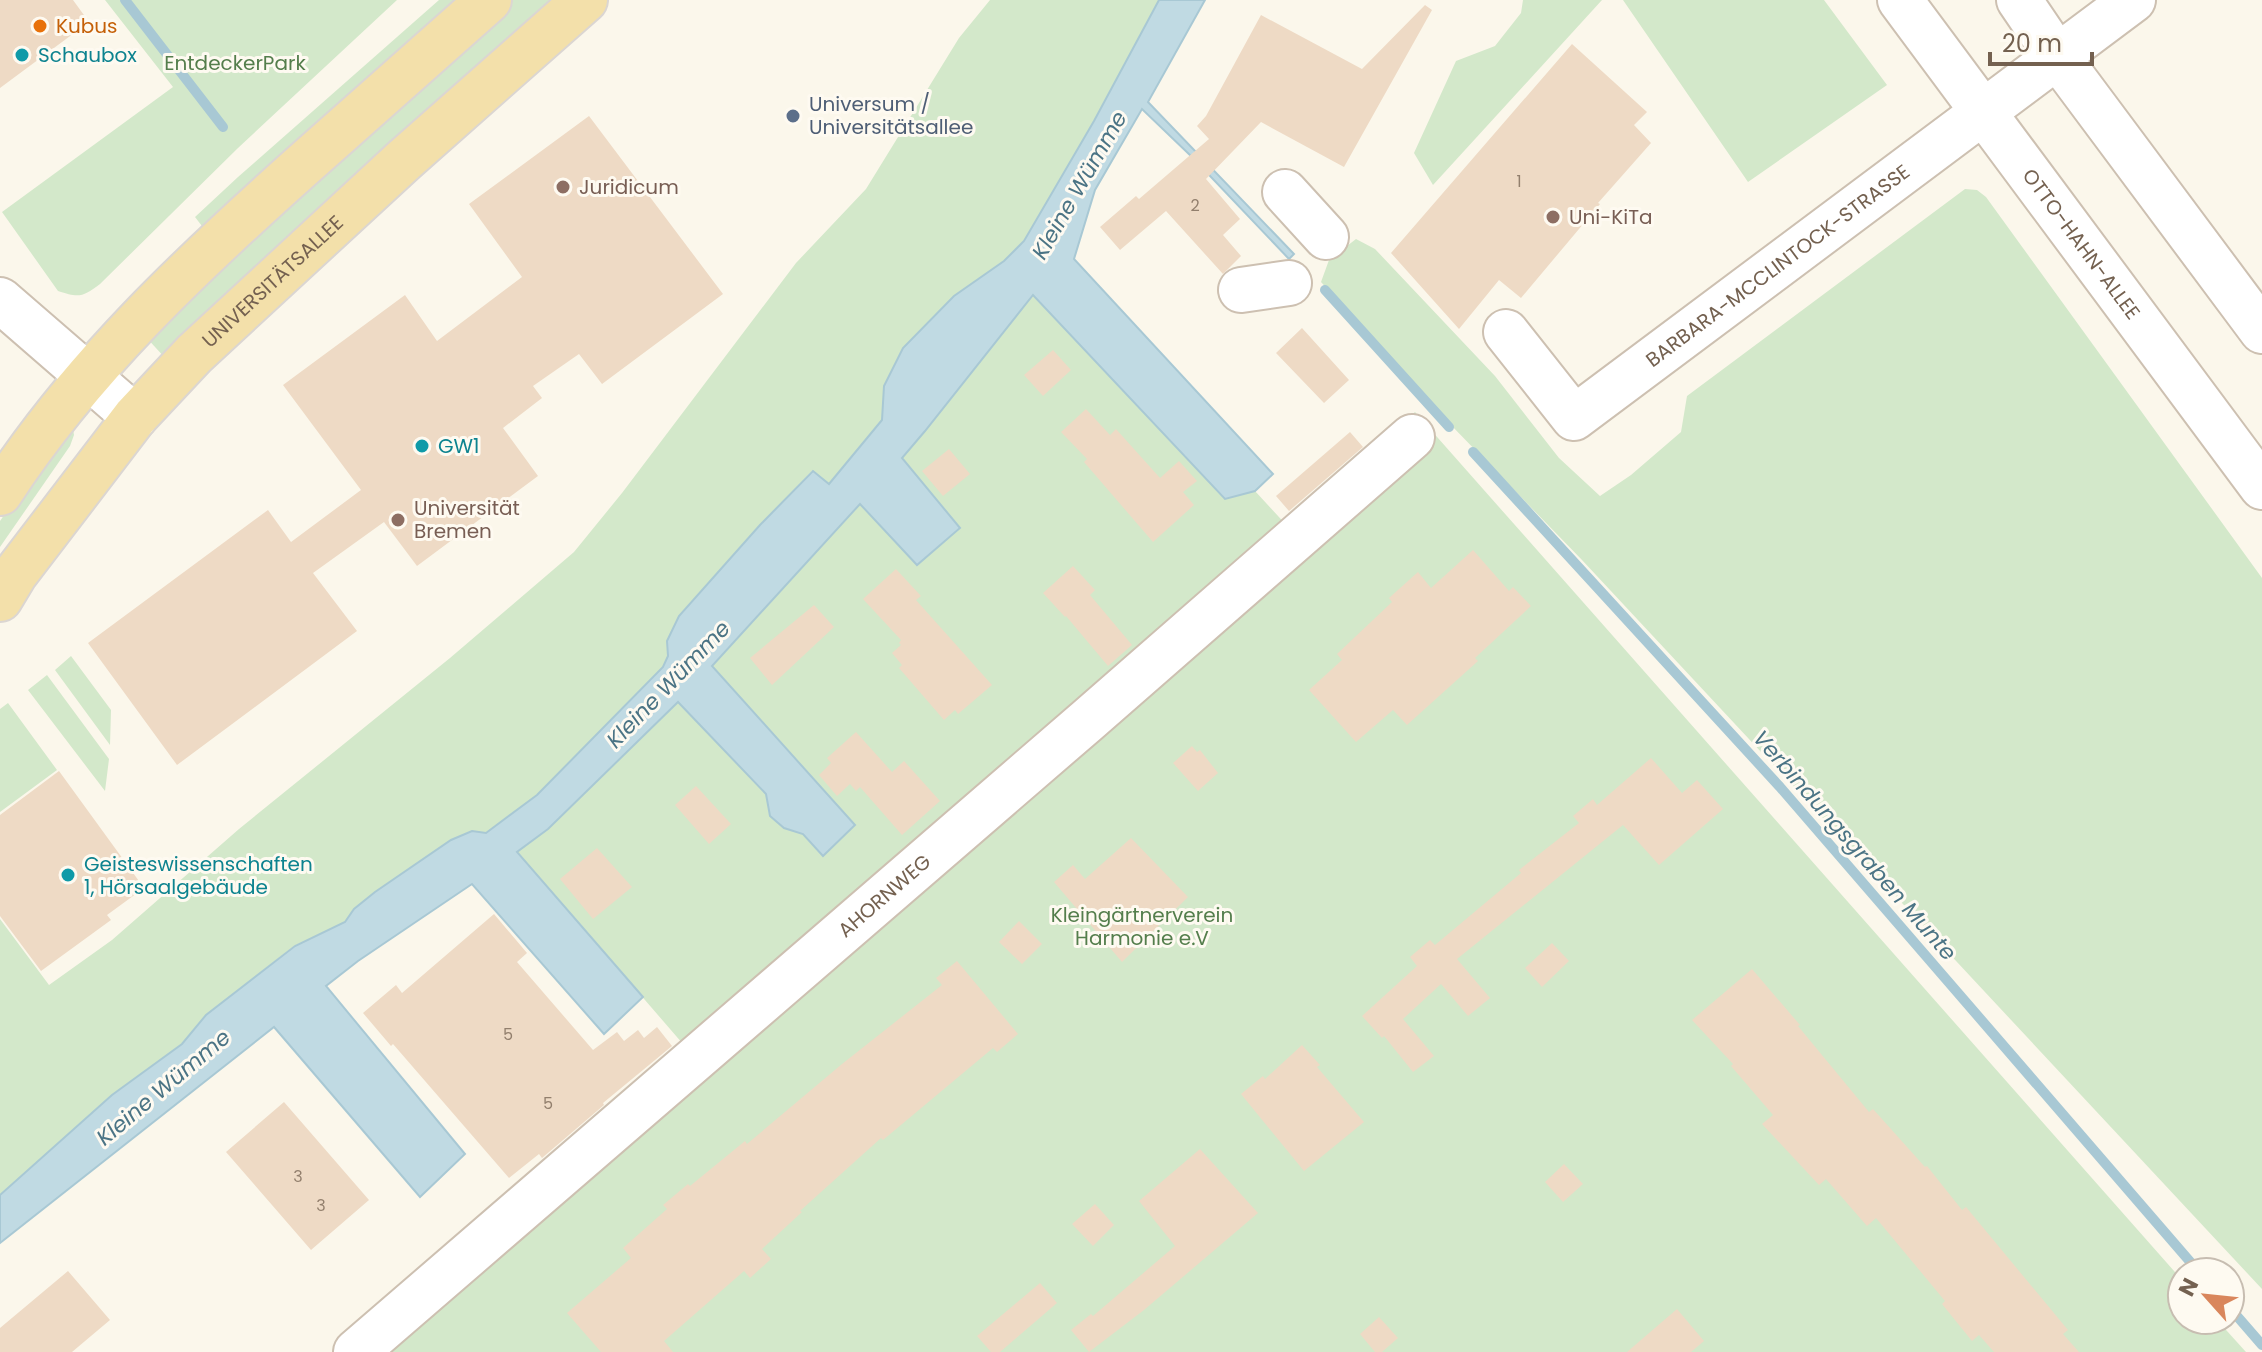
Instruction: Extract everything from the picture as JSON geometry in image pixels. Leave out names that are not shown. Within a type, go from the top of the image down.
[{"type":"main road","points":[[0,493],[88,376],[141,316],[230,230],[489,0]]},
{"type":"main road","name":"UNIVERSITÄTSALLEE","points":[[0,599],[15,574],[135,417],[194,354],[404,160],[585,0]]},
{"type":"street","name":"OTTO-HAHN-ALLEE","points":[[1900,0],[2262,487]]},
{"type":"street","points":[[2019,0],[2057,56],[2262,331]]},
{"type":"street","name":"BARBARA-MCCLINTOCK-STRASSE","points":[[1506,332],[1574,418],[2133,0]]},
{"type":"street","points":[[1285,192],[1326,237]]},
{"type":"street","points":[[1241,290],[1289,283]]},
{"type":"street","points":[[0,300],[135,417]]},
{"type":"street","name":"AHORNWEG","points":[[356,1352],[1412,437]]},
{"type":"green space","name":"EntdeckerPark","points":[[105,0],[397,0],[238,148],[100,284],[85,294],[76,295],[58,291],[2,212],[173,87]]},
{"type":"green space","points":[[439,0],[458,0],[205,230],[195,217]]},
{"type":"green space","points":[[509,0],[557,0],[166,359],[145,336]]},
{"type":"green space","points":[[990,0],[1159,0],[1094,121],[1024,241],[1004,261],[954,296],[884,386],[882,420],[829,485],[812,471],[760,525],[679,616],[667,641],[668,656],[663,667],[537,795],[486,833],[354,909],[345,922],[294,946],[206,1015],[182,1044],[112,1095],[0,1195],[0,919],[49,985],[112,940],[239,829],[450,658],[574,552],[796,263],[866,189],[959,38]]},
{"type":"green space","points":[[1523,0],[1602,0],[1433,185],[1414,153],[1456,61],[1495,46],[1521,13]]},
{"type":"green space","points":[[1623,0],[1824,0],[1887,85],[1748,182]]},
{"type":"green space","points":[[1965,189],[1977,190],[1986,197],[2262,578],[2262,1289],[2246,1272],[2246,1256],[2231,1256],[1582,560],[1449,423],[1321,282],[1329,260],[1356,239],[1375,249],[1495,376],[1559,458],[1600,496],[1631,475],[1681,432],[1687,396]]},
{"type":"green space","name":"Kleingärtnerverein Harmonie e.V","points":[[1033,294],[1225,499],[1255,491],[1290,529],[1415,412],[2166,1262],[2166,1336],[2232,1336],[2246,1352],[370,1352],[683,1044],[517,852],[548,828],[712,666],[860,503],[959,527],[901,458]]},
{"type":"green space","points":[[73,429],[70,446],[0,547],[0,521],[60,434]]},
{"type":"green space","points":[[71,656],[111,710],[110,745],[55,670]]},
{"type":"green space","points":[[47,675],[109,759],[105,791],[28,690]]},
{"type":"green space","points":[[8,703],[57,770],[0,812],[0,709]]},
{"type":"water","name":"Kleine Wümme","points":[[1159,0],[1205,0],[1148,102],[1294,254],[1289,259],[1142,109],[1095,190],[1074,259],[1273,474],[1255,491],[1225,499],[1033,295],[902,458],[960,528],[917,565],[860,504],[712,666],[855,825],[823,856],[803,834],[784,828],[770,816],[766,794],[678,702],[548,829],[517,852],[643,997],[604,1034],[472,884],[326,986],[465,1154],[420,1197],[274,1027],[0,1243],[0,1195],[112,1095],[182,1044],[206,1015],[295,946],[345,922],[354,909],[375,892],[451,840],[472,831],[486,833],[537,795],[663,667],[668,656],[667,641],[679,616],[813,471],[829,484],[882,420],[884,386],[903,348],[954,296],[1004,261],[1024,241],[1094,121]]},
{"type":"building","name":"Schaubox","points":[[0,0],[73,0],[89,22],[0,88]]},
{"type":"building","points":[[1425,5],[1432,10],[1344,167],[1261,122],[1206,179],[1240,219],[1223,235],[1241,256],[1223,274],[1166,211],[1120,250],[1100,227],[1136,196],[1139,199],[1209,139],[1197,126],[1206,116],[1261,15],[1362,69]]},
{"type":"building","points":[[1572,44],[1647,112],[1634,125],[1651,143],[1521,298],[1499,280],[1459,329],[1391,253]]},
{"type":"building","name":"GW1","points":[[589,116],[723,294],[602,384],[579,354],[533,386],[542,398],[503,428],[538,476],[417,566],[384,522],[313,573],[357,631],[177,765],[88,643],[268,510],[291,542],[361,490],[283,385],[405,295],[437,341],[522,277],[469,204]]},
{"type":"building","points":[[1302,328],[1349,380],[1324,403],[1276,353]]},
{"type":"building","points":[[1053,350],[1071,370],[1043,396],[1024,375]]},
{"type":"building","points":[[1086,409],[1110,435],[1116,429],[1160,478],[1179,461],[1197,481],[1183,492],[1194,505],[1153,542],[1084,462],[1087,459],[1061,432]]},
{"type":"building","points":[[1350,432],[1363,447],[1289,511],[1276,496]]},
{"type":"building","points":[[949,449],[970,474],[943,496],[922,471]]},
{"type":"building","points":[[1473,550],[1509,591],[1513,587],[1531,606],[1475,658],[1478,661],[1407,725],[1393,710],[1356,742],[1309,690],[1342,660],[1337,654],[1392,602],[1389,598],[1418,572],[1431,588]]},
{"type":"building","points":[[1073,566],[1095,590],[1090,595],[1132,645],[1108,666],[1043,593]]},
{"type":"building","points":[[896,569],[921,596],[916,600],[992,685],[958,714],[955,710],[944,720],[899,668],[902,665],[892,653],[901,645],[901,640],[863,599]]},
{"type":"building","points":[[814,605],[834,627],[772,685],[750,658]]},
{"type":"building","points":[[856,732],[892,772],[904,761],[940,801],[902,835],[860,787],[856,791],[850,784],[837,796],[819,775],[831,763],[827,758]]},
{"type":"building","points":[[1192,746],[1197,752],[1200,750],[1218,773],[1198,791],[1173,763]]},
{"type":"building","points":[[1651,758],[1682,793],[1697,780],[1723,809],[1659,865],[1623,825],[1457,959],[1490,998],[1468,1016],[1441,984],[1403,1019],[1434,1056],[1413,1072],[1384,1036],[1382,1038],[1362,1016],[1417,966],[1410,957],[1430,940],[1435,945],[1521,873],[1519,870],[1579,823],[1573,816],[1593,799],[1597,805]]},
{"type":"building","name":"Geisteswissenschaften 1, Hörsaalgebäude","points":[[59,771],[144,888],[107,915],[111,920],[41,971],[0,916],[0,815]]},
{"type":"building","points":[[696,786],[731,824],[709,844],[675,805]]},
{"type":"building","points":[[1131,838],[1188,897],[1122,962],[1054,882],[1073,865],[1085,879]]},
{"type":"building","points":[[597,848],[632,887],[593,919],[560,879]]},
{"type":"building","points":[[494,914],[527,953],[517,962],[593,1050],[617,1032],[624,1041],[638,1030],[644,1038],[657,1027],[672,1046],[542,1158],[539,1154],[509,1178],[363,1013],[396,985],[402,993]]},
{"type":"building","points":[[1019,921],[1042,944],[1022,964],[999,942]]},
{"type":"building","points":[[1552,943],[1569,961],[1542,987],[1525,968]]},
{"type":"building","points":[[957,961],[1018,1034],[997,1052],[993,1048],[883,1140],[881,1138],[800,1211],[762,1249],[771,1259],[750,1278],[744,1271],[664,1341],[673,1352],[601,1352],[567,1313],[631,1258],[623,1248],[667,1209],[663,1205],[688,1184],[690,1186],[745,1141],[747,1144],[942,985],[936,978]]},
{"type":"building","points":[[1752,969],[1869,1112],[1873,1109],[1927,1166],[1962,1210],[1966,1207],[2068,1330],[2063,1334],[2079,1352],[1994,1352],[1979,1335],[1972,1341],[1942,1304],[1945,1301],[1876,1218],[1867,1226],[1826,1179],[1819,1185],[1762,1124],[1773,1115],[1731,1066],[1733,1064],[1692,1020]]},
{"type":"building","points":[[1302,1045],[1364,1122],[1304,1171],[1241,1094],[1263,1076],[1265,1079]]},
{"type":"building","points":[[284,1102],[369,1200],[311,1250],[226,1152]]},
{"type":"building","points":[[1200,1149],[1258,1213],[1144,1310],[1089,1352],[1071,1330],[1091,1314],[1093,1316],[1175,1246],[1139,1201]]},
{"type":"building","points":[[1564,1164],[1583,1184],[1563,1202],[1545,1182]]},
{"type":"building","points":[[1095,1204],[1114,1225],[1093,1246],[1072,1224]]},
{"type":"building","points":[[68,1271],[110,1320],[72,1352],[0,1352],[0,1328]]},
{"type":"building","points":[[1040,1283],[1057,1303],[1000,1352],[991,1352],[977,1336]]},
{"type":"building","points":[[1677,1309],[1704,1341],[1691,1352],[1627,1352]]},
{"type":"building","points":[[1379,1317],[1398,1338],[1382,1352],[1375,1352],[1360,1334]]},
{"type":"waterway","points":[[125,0],[223,127]]},
{"type":"waterway","name":"Verbindungsgraben Munte","points":[[1325,290],[1449,427]]},
{"type":"waterway","name":"Verbindungsgraben Munte","points":[[1473,452],[1780,787],[2185,1256]]},
{"type":"waterway","name":"Verbindungsgraben Munte","points":[[2246,1326],[2262,1345]]},
{"type":"place","name":"Kubus","points":[[40,26]]},
{"type":"place","name":"Schaubox","points":[[22,55]]},
{"type":"place","name":"Universum / Universitätsallee","points":[[793,116]]},
{"type":"place","name":"Juridicum","points":[[563,187]]},
{"type":"place","name":"Uni-KiTa","points":[[1553,217]]},
{"type":"place","name":"GW1","points":[[422,446]]},
{"type":"place","name":"Universität Bremen","points":[[398,520]]},
{"type":"place","name":"Geisteswissenschaften 1, Hörsaalgebäude","points":[[68,875]]}]
